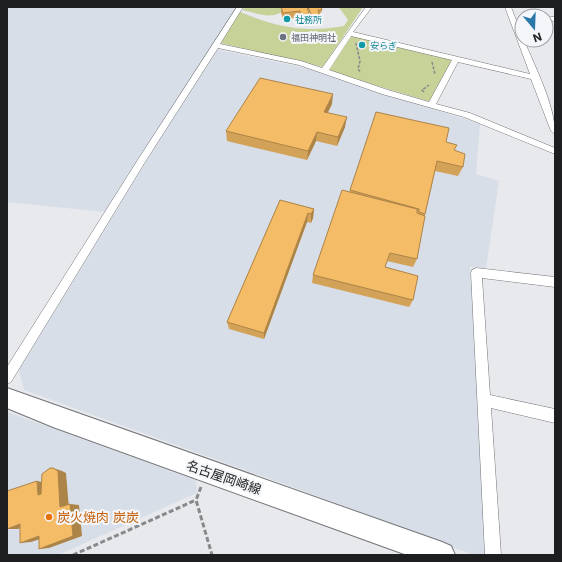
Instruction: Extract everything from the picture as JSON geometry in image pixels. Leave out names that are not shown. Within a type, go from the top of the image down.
[{"type":"main road","name":"名古屋岡崎線","points":[[7,398],[53,416],[442,555]]},
{"type":"street","points":[[7,378],[240,7]]},
{"type":"street","points":[[324,71],[368,7]]},
{"type":"street","points":[[508,7],[555,131]]},
{"type":"street","points":[[349,33],[536,78]]},
{"type":"street","points":[[215,45],[301,64],[385,92],[432,104],[467,115],[555,151]]},
{"type":"street","points":[[432,104],[456,58]]},
{"type":"street","points":[[543,98],[555,100]]},
{"type":"street","points":[[493,555],[476,273],[555,282]]},
{"type":"street","points":[[483,400],[555,416]]},
{"type":"path","points":[[360,42],[356,42],[356,45],[360,61],[358,70],[362,74]]},
{"type":"path","points":[[416,91],[422,90],[428,86],[436,73],[434,65],[430,60]]},
{"type":"path","points":[[422,90],[432,104]]},
{"type":"path","points":[[73,555],[196,500],[212,555]]},
{"type":"shaded area","points":[[7,7],[237,7],[105,212],[7,202]]},
{"type":"shaded area","points":[[215,49],[310,69],[480,124],[476,174],[499,181],[486,268],[470,267],[487,555],[473,555],[342,505],[24,390],[19,370]]},
{"type":"shaded area","points":[[7,412],[196,480],[197,493],[58,555],[7,555]]},
{"type":"green space","points":[[245,7],[286,7],[282,12],[277,14],[266,15],[242,10]]},
{"type":"green space","name":"福田神明社","points":[[338,7],[363,7],[323,67],[220,43],[240,12],[266,22],[279,25],[303,29],[316,29],[344,26],[348,20]]},
{"type":"green space","points":[[352,35],[454,59],[431,102],[328,71]]},
{"type":"building","points":[[281,7],[307,7],[310,18],[301,18],[300,11],[283,13]]},
{"type":"building","points":[[308,7],[321,7],[322,10],[318,10],[321,20],[314,21]]},
{"type":"building","points":[[260,78],[333,94],[324,112],[347,117],[338,137],[317,132],[308,151],[226,131]]},
{"type":"building","points":[[376,112],[449,128],[446,142],[457,145],[454,150],[465,154],[463,167],[437,161],[425,214],[419,212],[419,209],[350,190]]},
{"type":"building","points":[[342,190],[417,209],[417,213],[425,216],[417,259],[390,253],[385,267],[418,276],[413,300],[313,275]]},
{"type":"building","points":[[280,200],[314,209],[311,214],[308,213],[264,333],[227,322]]},
{"type":"building","name":"炭火焼肉 炭炭","points":[[50,468],[58,471],[60,507],[70,504],[73,536],[39,549],[39,536],[20,543],[20,524],[7,529],[7,491],[37,481],[38,495],[41,494],[42,474]]},
{"type":"place","name":"社務所","points":[[287,19]]},
{"type":"place","name":"福田神明社","points":[[283,37]]},
{"type":"place","name":"安らぎ","points":[[362,45]]},
{"type":"place","name":"炭火焼肉 炭炭","points":[[49,517]]}]
